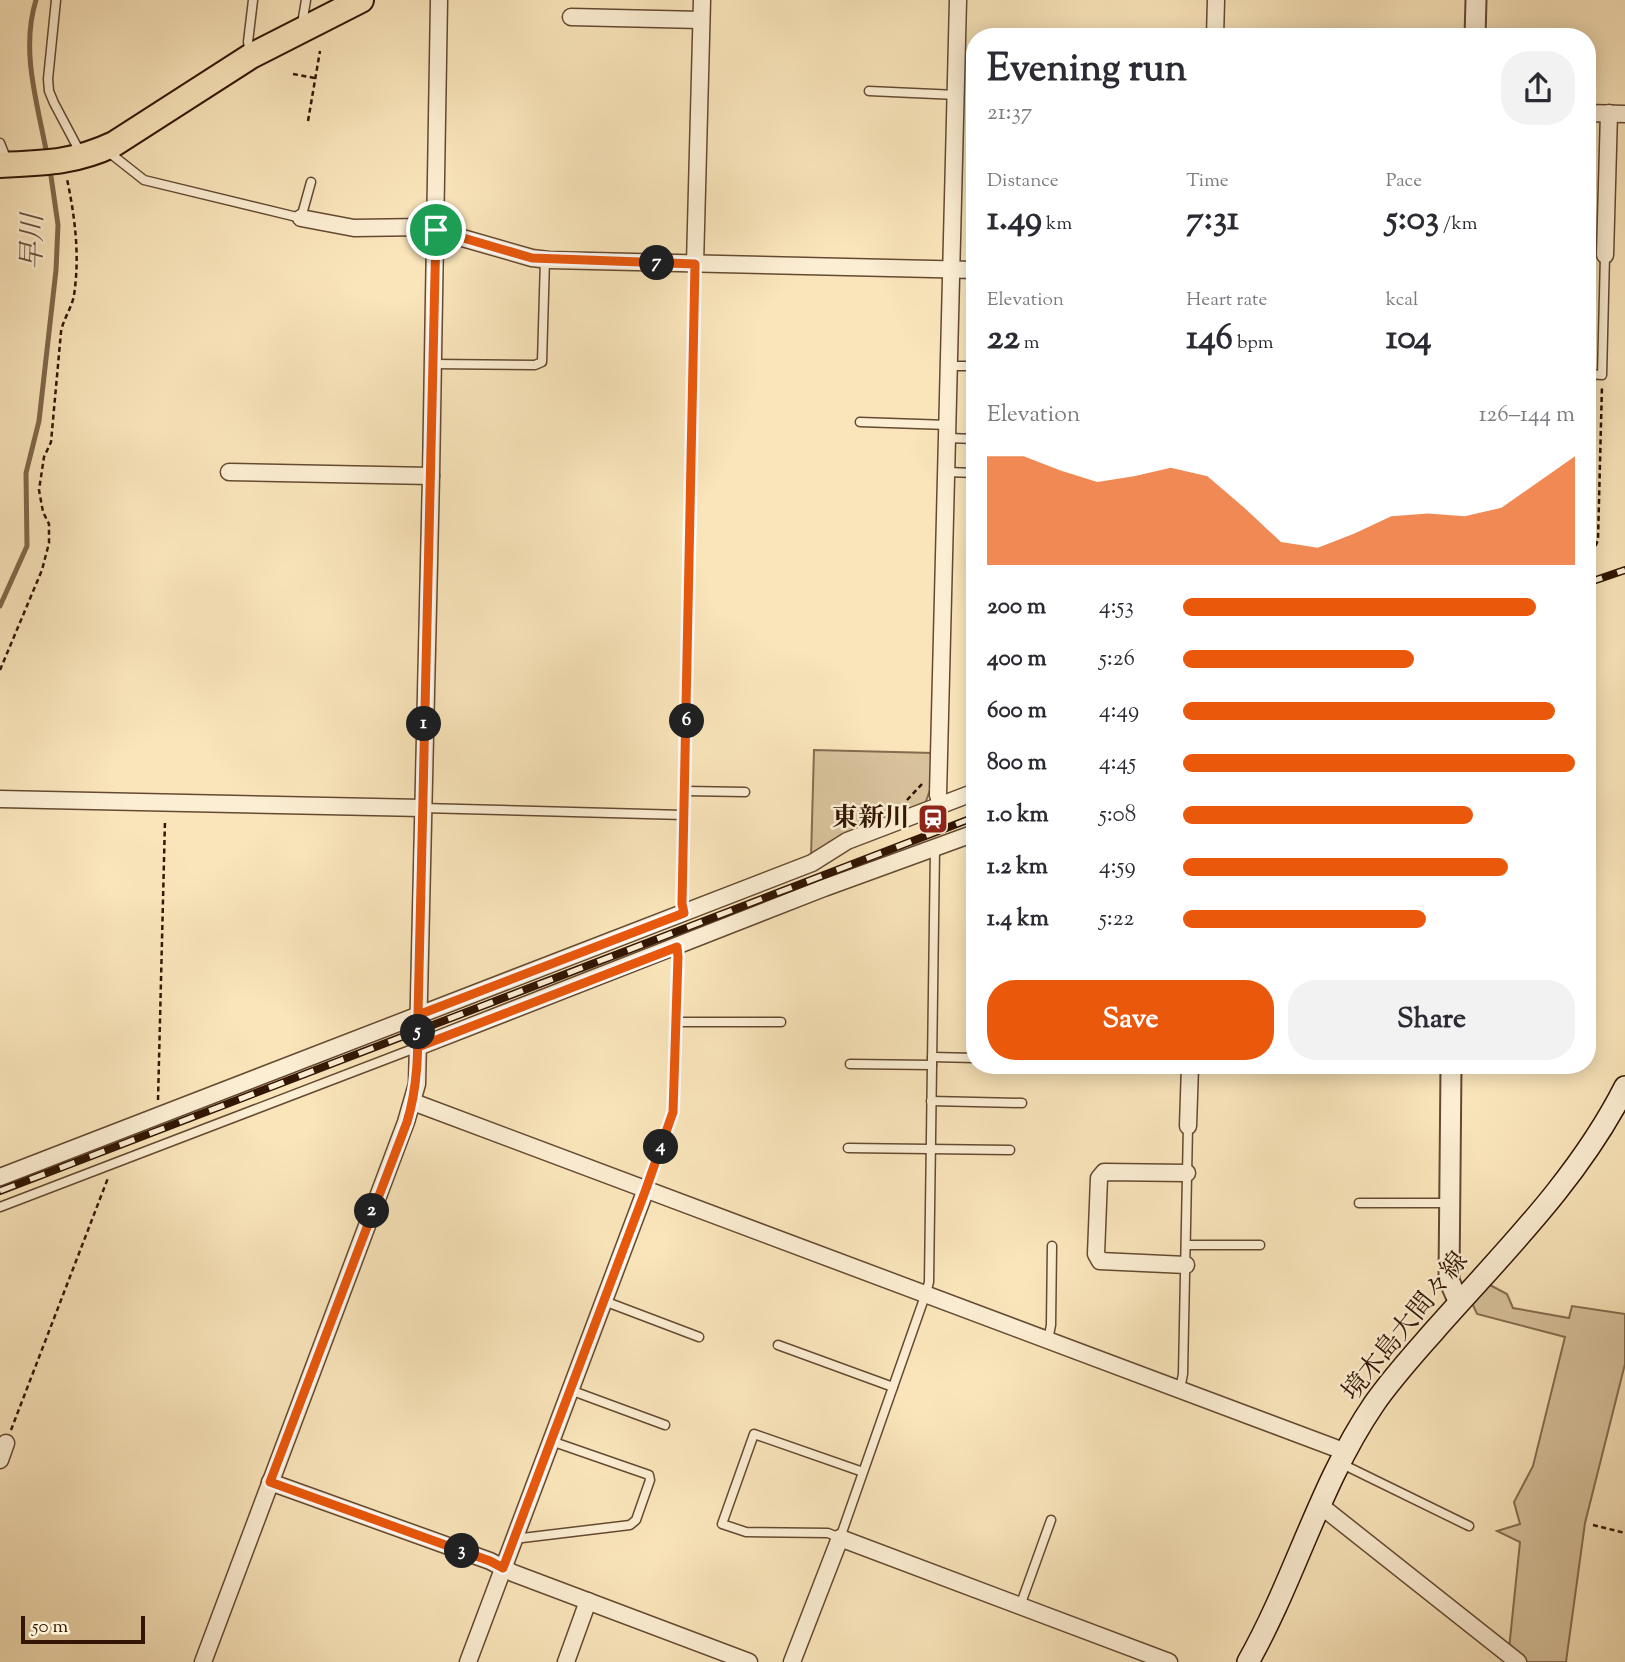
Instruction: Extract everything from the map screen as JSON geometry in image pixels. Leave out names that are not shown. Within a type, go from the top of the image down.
[{"type":"main road","points":[[10,159],[78,157],[251,56],[361,0]]},
{"type":"main road","name":"境木島大間々線","points":[[1248,1662],[1343,1458],[1374,1404],[1545,1207],[1574,1169],[1625,1087]]},
{"type":"street","points":[[204,1662],[413,1102],[418,1047],[439,0]]},
{"type":"street","points":[[695,264],[702,0]]},
{"type":"street","points":[[941,805],[938,795],[958,0]]},
{"type":"street","points":[[1214,28],[1216,0]]},
{"type":"street","points":[[1475,28],[1476,0]]},
{"type":"street","points":[[572,17],[701,20]]},
{"type":"street","points":[[1596,113],[1617,113],[1605,255]]},
{"type":"street","points":[[301,218],[354,228],[424,227],[532,258],[966,270]]},
{"type":"street","points":[[229,472],[431,476]]},
{"type":"street","points":[[0,1177],[812,863],[847,841],[966,795]]},
{"type":"street","points":[[0,799],[422,808]]},
{"type":"street","points":[[418,1047],[824,888],[966,836]]},
{"type":"street","points":[[1188,1126],[1190,1074]]},
{"type":"street","points":[[1451,1074],[1449,1280],[1459,1303]]},
{"type":"street","points":[[413,1102],[1180,1389],[1343,1458]]},
{"type":"street","points":[[1186,1265],[1100,1261],[1096,1254],[1098,1178],[1104,1172],[1187,1173]]},
{"type":"street","points":[[468,1662],[646,1189]]},
{"type":"street","points":[[0,1460],[6,1443]]},
{"type":"street","points":[[270,1482],[490,1561],[750,1662]]},
{"type":"street","points":[[1321,1506],[1518,1662]]},
{"type":"street","points":[[792,1662],[840,1538],[1169,1662]]},
{"type":"street","points":[[566,1662],[588,1601]]},
{"type":"lane","points":[[56,0],[49,92],[78,157],[144,180],[301,218],[311,182]]},
{"type":"lane","points":[[251,56],[248,42],[253,0]]},
{"type":"lane","points":[[306,0],[303,18],[306,27]]},
{"type":"lane","points":[[869,91],[957,95]]},
{"type":"lane","points":[[1596,375],[1602,375],[1605,255]]},
{"type":"lane","points":[[433,364],[535,365],[542,362],[545,259]]},
{"type":"lane","points":[[684,913],[682,904],[695,264]]},
{"type":"lane","points":[[950,366],[966,366]]},
{"type":"lane","points":[[860,422],[948,432],[966,437]]},
{"type":"lane","points":[[947,472],[966,473]]},
{"type":"lane","points":[[685,791],[745,792]]},
{"type":"lane","points":[[422,808],[684,815]]},
{"type":"lane","points":[[863,1472],[754,1434],[722,1524],[746,1532],[828,1533],[840,1538],[926,1293],[929,1282],[935,848]]},
{"type":"lane","points":[[646,1189],[673,1112],[677,947]]},
{"type":"lane","points":[[677,1021],[781,1022]]},
{"type":"lane","points":[[0,1208],[418,1047]]},
{"type":"lane","points":[[850,1064],[966,1059]]},
{"type":"lane","points":[[931,1101],[1022,1103]]},
{"type":"lane","points":[[1180,1389],[1183,1374],[1188,1126]]},
{"type":"lane","points":[[848,1147],[1010,1150]]},
{"type":"lane","points":[[1359,1203],[1449,1203]]},
{"type":"lane","points":[[1186,1245],[1261,1245]]},
{"type":"lane","points":[[1048,1339],[1051,1325],[1052,1246]]},
{"type":"lane","points":[[604,1301],[699,1337]]},
{"type":"lane","points":[[778,1345],[893,1387]]},
{"type":"lane","points":[[570,1390],[665,1425]]},
{"type":"lane","points":[[514,1539],[630,1525],[636,1520],[650,1480],[649,1475],[551,1441]]},
{"type":"lane","points":[[1343,1458],[1469,1526]]},
{"type":"lane","points":[[1020,1606],[1051,1520]]},
{"type":"path","points":[[308,121],[320,51]]},
{"type":"path","points":[[293,74],[316,78]]},
{"type":"path","points":[[0,670],[42,570],[49,543],[49,524],[43,512],[39,490],[44,457],[51,442],[61,332],[64,317],[74,299],[78,244],[78,157]]},
{"type":"path","points":[[1596,545],[1602,375]]},
{"type":"path","points":[[907,806],[906,801],[924,782]]},
{"type":"path","points":[[161,1115],[158,1106],[165,803]]},
{"type":"path","points":[[6,1443],[112,1164]]},
{"type":"path","points":[[1593,1525],[1625,1534]]},
{"type":"shaded area","points":[[814,750],[933,753],[931,787],[925,804],[811,858]]},
{"type":"shaded area","points":[[1488,1284],[1507,1294],[1513,1308],[1569,1318],[1572,1306],[1625,1314],[1625,1364],[1585,1523],[1566,1662],[1527,1662],[1509,1649],[1520,1542],[1497,1531],[1520,1524],[1514,1502],[1533,1466],[1565,1337],[1477,1314],[1472,1303]]},
{"type":"waterway","name":"早川","points":[[36,0],[30,58],[47,155]]},
{"type":"waterway","name":"早川","points":[[0,606],[27,546],[26,473],[39,421],[56,270],[58,225],[50,169]]},
{"type":"railway","points":[[1596,580],[1625,570]]},
{"type":"railway","points":[[0,1191],[966,820]]},
{"type":"place","name":"東新川","points":[[933,819]]},
{"type":"route","points":[[436,230],[418,1015],[418,1047],[418,1070],[407,1122],[270,1482],[503,1568],[673,1112],[677,947],[418,1047],[418,1032],[418,1015],[684,913],[682,904],[695,264],[532,258],[436,230]]}]
